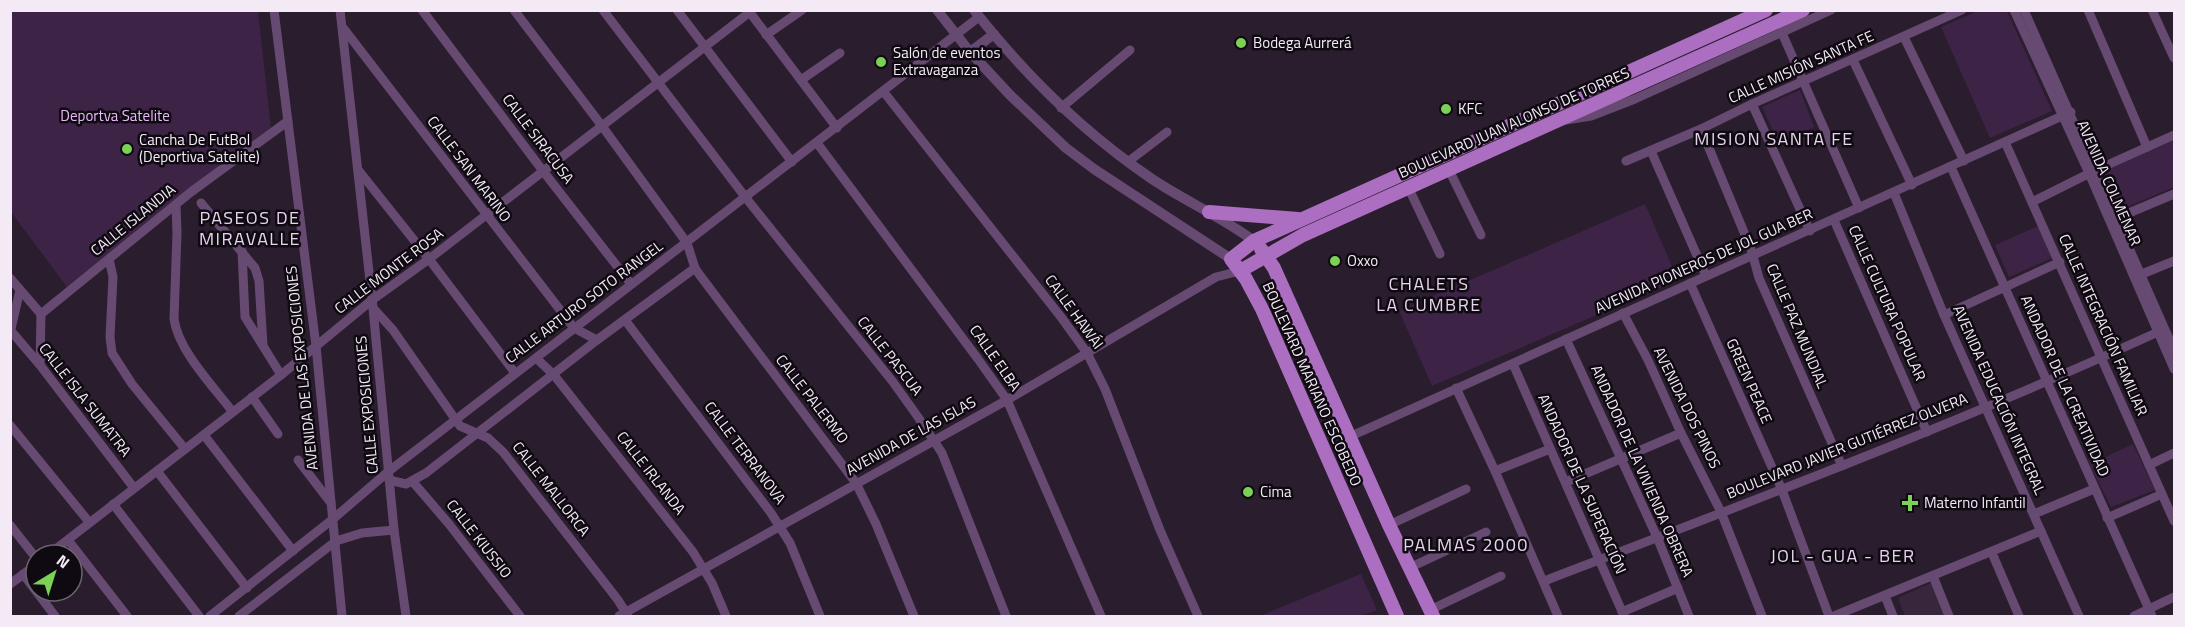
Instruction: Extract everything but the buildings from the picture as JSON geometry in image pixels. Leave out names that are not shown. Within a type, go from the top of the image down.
[{"type":"main road","name":"BOULEVARD JUAN ALONSO DE TORRES","points":[[1231,259],[1254,241],[1766,10]]},
{"type":"main road","name":"BOULEVARD JUAN ALONSO DE TORRES","points":[[1240,271],[1303,235],[1803,10]]},
{"type":"main road","points":[[1209,212],[1300,220]]},
{"type":"main road","name":"BOULEVARD MARIANO ESCOBEDO","points":[[1254,241],[1266,255],[1278,277],[1431,613]]},
{"type":"main road","name":"BOULEVARD MARIANO ESCOBEDO","points":[[1231,259],[1262,309],[1397,616]]},
{"type":"street","name":"AVENIDA DE LAS EXPOSICIONES","points":[[274,10],[316,346],[342,616]]},
{"type":"street","name":"CALLE EXPOSICIONES","points":[[340,10],[373,304],[394,530],[406,616]]},
{"type":"street","name":"CALLE SIRACUSA","points":[[422,10],[631,284]]},
{"type":"street","points":[[514,10],[603,126],[687,243]]},
{"type":"street","points":[[603,10],[746,198]]},
{"type":"street","points":[[677,10],[792,162]]},
{"type":"street","points":[[766,35],[802,10]]},
{"type":"street","name":"BOULEVARD MARIANO ESCOBEDO","points":[[937,10],[970,52],[1010,95],[1066,148],[1231,259]]},
{"type":"street","points":[[1558,121],[1576,120],[1608,110],[1831,10]]},
{"type":"street","name":"CALLE MISIÓN SANTA FE","points":[[1626,161],[1962,10]]},
{"type":"street","points":[[2088,10],[2147,147]]},
{"type":"street","points":[[2152,10],[2175,58]]},
{"type":"street","name":"CALLE MONTE ROSA","points":[[64,543],[749,11]]},
{"type":"street","points":[[749,11],[837,128]]},
{"type":"street","name":"AVENIDA COLMENAR","points":[[2021,11],[2138,276],[2175,350]]},
{"type":"street","name":"BOULEVARD MARIANO ESCOBEDO","points":[[977,14],[1061,108],[1152,179],[1254,241]]},
{"type":"street","name":"CALLE ARTURO SOTO RANGEL","points":[[210,616],[574,328],[956,35],[977,14]]},
{"type":"street","name":"CALLE SAN MARINO","points":[[342,27],[574,328]]},
{"type":"street","points":[[1782,33],[1859,208]]},
{"type":"street","points":[[970,52],[994,34]]},
{"type":"street","points":[[1904,37],[1964,161]]},
{"type":"street","points":[[1061,108],[1130,50]]},
{"type":"street","points":[[801,80],[840,53]]},
{"type":"street","points":[[1853,60],[1912,185]]},
{"type":"street","name":"CALLE HAWÁI","points":[[883,91],[1087,353],[1105,389],[1160,530],[1198,616]]},
{"type":"street","points":[[1752,104],[1810,231]]},
{"type":"street","name":"AVENIDA PIONEROS DE JOL GUA BER","points":[[1349,437],[2067,114]]},
{"type":"street","name":"CALLE ISLANDIA","points":[[41,314],[176,205],[288,121]]},
{"type":"street","name":"CALLE PAZ MUNDIAL","points":[[1701,129],[1754,256],[1759,278],[1842,466]]},
{"type":"street","points":[[1129,161],[1167,132]]},
{"type":"street","points":[[2032,202],[2175,135]]},
{"type":"street","name":"CALLE INTEGRACIÓN FAMILIAR","points":[[2005,142],[2175,521]]},
{"type":"street","name":"CALLE ELBA","points":[[817,143],[1007,400],[1101,616]]},
{"type":"street","points":[[1651,150],[1706,276]]},
{"type":"street","name":"ANDADOR DE LA CREATIVIDAD","points":[[1951,167],[2150,613]]},
{"type":"street","points":[[358,169],[515,374]]},
{"type":"street","points":[[1449,170],[1481,235]]},
{"type":"street","name":"AVENIDA COLMENAR","points":[[2092,172],[2116,218],[2158,332],[2175,369]]},
{"type":"street","points":[[1409,189],[1440,254]]},
{"type":"street","name":"AVENIDA EDUCACIÓN INTEGRAL","points":[[1894,193],[1944,315],[2079,616]]},
{"type":"street","points":[[2116,218],[2175,194]]},
{"type":"street","name":"CALLE PASCUA","points":[[746,198],[893,382],[942,453],[1006,616]]},
{"type":"street","points":[[201,203],[255,268],[259,281],[263,345]]},
{"type":"street","points":[[176,205],[174,319],[176,331],[191,357],[232,411]]},
{"type":"street","name":"CALLE CULTURA POPULAR","points":[[1834,220],[1927,432]]},
{"type":"street","name":"CALLE PALERMO","points":[[687,243],[695,268],[856,483],[876,524],[914,616]]},
{"type":"street","points":[[242,251],[244,312],[248,324],[281,375]]},
{"type":"street","points":[[109,259],[113,277],[110,338],[112,353],[132,384],[185,449]]},
{"type":"street","name":"AVENIDA DE LAS ISLAS","points":[[1216,277],[1231,259]]},
{"type":"street","points":[[2138,276],[2175,261]]},
{"type":"street","points":[[1944,315],[2060,262]]},
{"type":"street","points":[[389,476],[406,484],[413,482],[597,340],[695,268]]},
{"type":"street","name":"AVENIDA DE LAS ISLAS","points":[[624,615],[1007,400],[1216,277],[1240,271]]},
{"type":"street","points":[[10,278],[41,314],[40,366]]},
{"type":"street","name":"GREEN PEACE","points":[[1690,283],[1782,490],[1829,616]]},
{"type":"street","points":[[11,332],[20,290]]},
{"type":"street","name":"CALLE MALLORCA","points":[[373,304],[456,420],[467,430],[488,438],[503,452],[618,600],[624,615]]},
{"type":"street","name":"AVENIDA DOS PINOS","points":[[1623,313],[1721,512],[1762,616]]},
{"type":"street","name":"CALLE TERRANOVA","points":[[625,320],[760,496],[780,527],[802,570],[820,616]]},
{"type":"street","points":[[574,328],[597,340]]},
{"type":"street","name":"CALLE ISLA SUMATRA","points":[[11,332],[134,488]]},
{"type":"street","name":"BOULEVARD JAVIER GUTIÉRREZ OLVERA","points":[[1544,581],[1927,432],[2158,332]]},
{"type":"street","name":"ANDADOR DE LA VIVIENDA OBRERA","points":[[1566,339],[1657,537],[1689,616]]},
{"type":"street","name":"CALLE IRLANDA","points":[[536,358],[554,375],[673,525],[704,570],[726,616]]},
{"type":"street","name":"ANDADOR DE LA SUPERACIÓN","points":[[1512,364],[1623,614]]},
{"type":"street","points":[[1456,388],[1558,616]]},
{"type":"street","points":[[252,397],[278,434]]},
{"type":"street","points":[[10,425],[89,522]]},
{"type":"street","points":[[1566,482],[1681,433]]},
{"type":"street","points":[[204,435],[293,551]]},
{"type":"street","points":[[1495,471],[1551,449]]},
{"type":"street","points":[[2149,465],[2175,453]]},
{"type":"street","points":[[298,460],[331,504]]},
{"type":"street","points":[[157,471],[247,588]]},
{"type":"street","name":"CALLE KIUSSIO","points":[[413,482],[449,524],[520,616]]},
{"type":"street","points":[[1389,525],[1466,489]]},
{"type":"street","points":[[2034,514],[2094,489]]},
{"type":"street","points":[[2108,518],[2162,494]]},
{"type":"street","points":[[113,504],[199,616]]},
{"type":"street","points":[[10,525],[24,543]]},
{"type":"street","points":[[239,616],[336,541],[362,533],[394,530]]},
{"type":"street","points":[[1834,616],[2042,531]]},
{"type":"street","points":[[1409,568],[1486,532]]},
{"type":"street","points":[[68,540],[128,616]]},
{"type":"street","points":[[1992,553],[2019,616]]},
{"type":"street","points":[[10,584],[23,574],[55,616]]},
{"type":"street","points":[[1431,613],[1501,576]]},
{"type":"street","points":[[1933,576],[1949,616]]},
{"type":"street","points":[[1623,614],[1678,588]]},
{"type":"street","points":[[1885,596],[1893,616]]},
{"type":"street","points":[[2134,616],[2150,613],[2175,597]]},
{"type":"shaded area","points":[[1933,582],[1946,616],[1905,616],[1898,598]]},
{"type":"green space","points":[[1980,10],[2007,11],[2052,111],[1990,138],[1941,27]]},
{"type":"green space","name":"Deportva Satelite","points":[[11,11],[258,11],[271,128],[67,287],[11,212]]},
{"type":"green space","points":[[1800,90],[1814,127],[1779,144],[1762,107]]},
{"type":"green space","points":[[2174,140],[2174,187],[2120,210],[2103,169]]},
{"type":"green space","points":[[1645,204],[1678,280],[1432,386],[1399,311]]},
{"type":"green space","points":[[2038,226],[2052,258],[2009,277],[1995,245]]},
{"type":"green space","points":[[2133,444],[2155,490],[2111,507],[2088,461],[2098,455],[2099,460]]},
{"type":"green space","points":[[1361,574],[1377,610],[1361,616],[1260,616]]},
{"type":"place","name":"Bodega Aurrerá","points":[[1241,43]]},
{"type":"place","name":"Salón de eventos Extravaganza","points":[[881,62]]},
{"type":"place","name":"KFC","points":[[1446,109]]},
{"type":"place","name":"Cancha De FutBol (Deportiva Satelite)","points":[[127,149]]},
{"type":"place","name":"Oxxo","points":[[1335,261]]},
{"type":"place","name":"Cima","points":[[1248,492]]},
{"type":"place","name":"Materno Infantil","points":[[1910,503]]},
{"type":"district","name":"MISION SANTA FE","points":[[1774,139]]},
{"type":"district","name":"PASEOS DE MIRAVALLE","points":[[250,228]]},
{"type":"district","name":"CHALETS LA CUMBRE","points":[[1429,294]]},
{"type":"district","name":"PALMAS 2000","points":[[1466,545]]},
{"type":"district","name":"JOL - GUA - BER","points":[[1843,556]]}]
